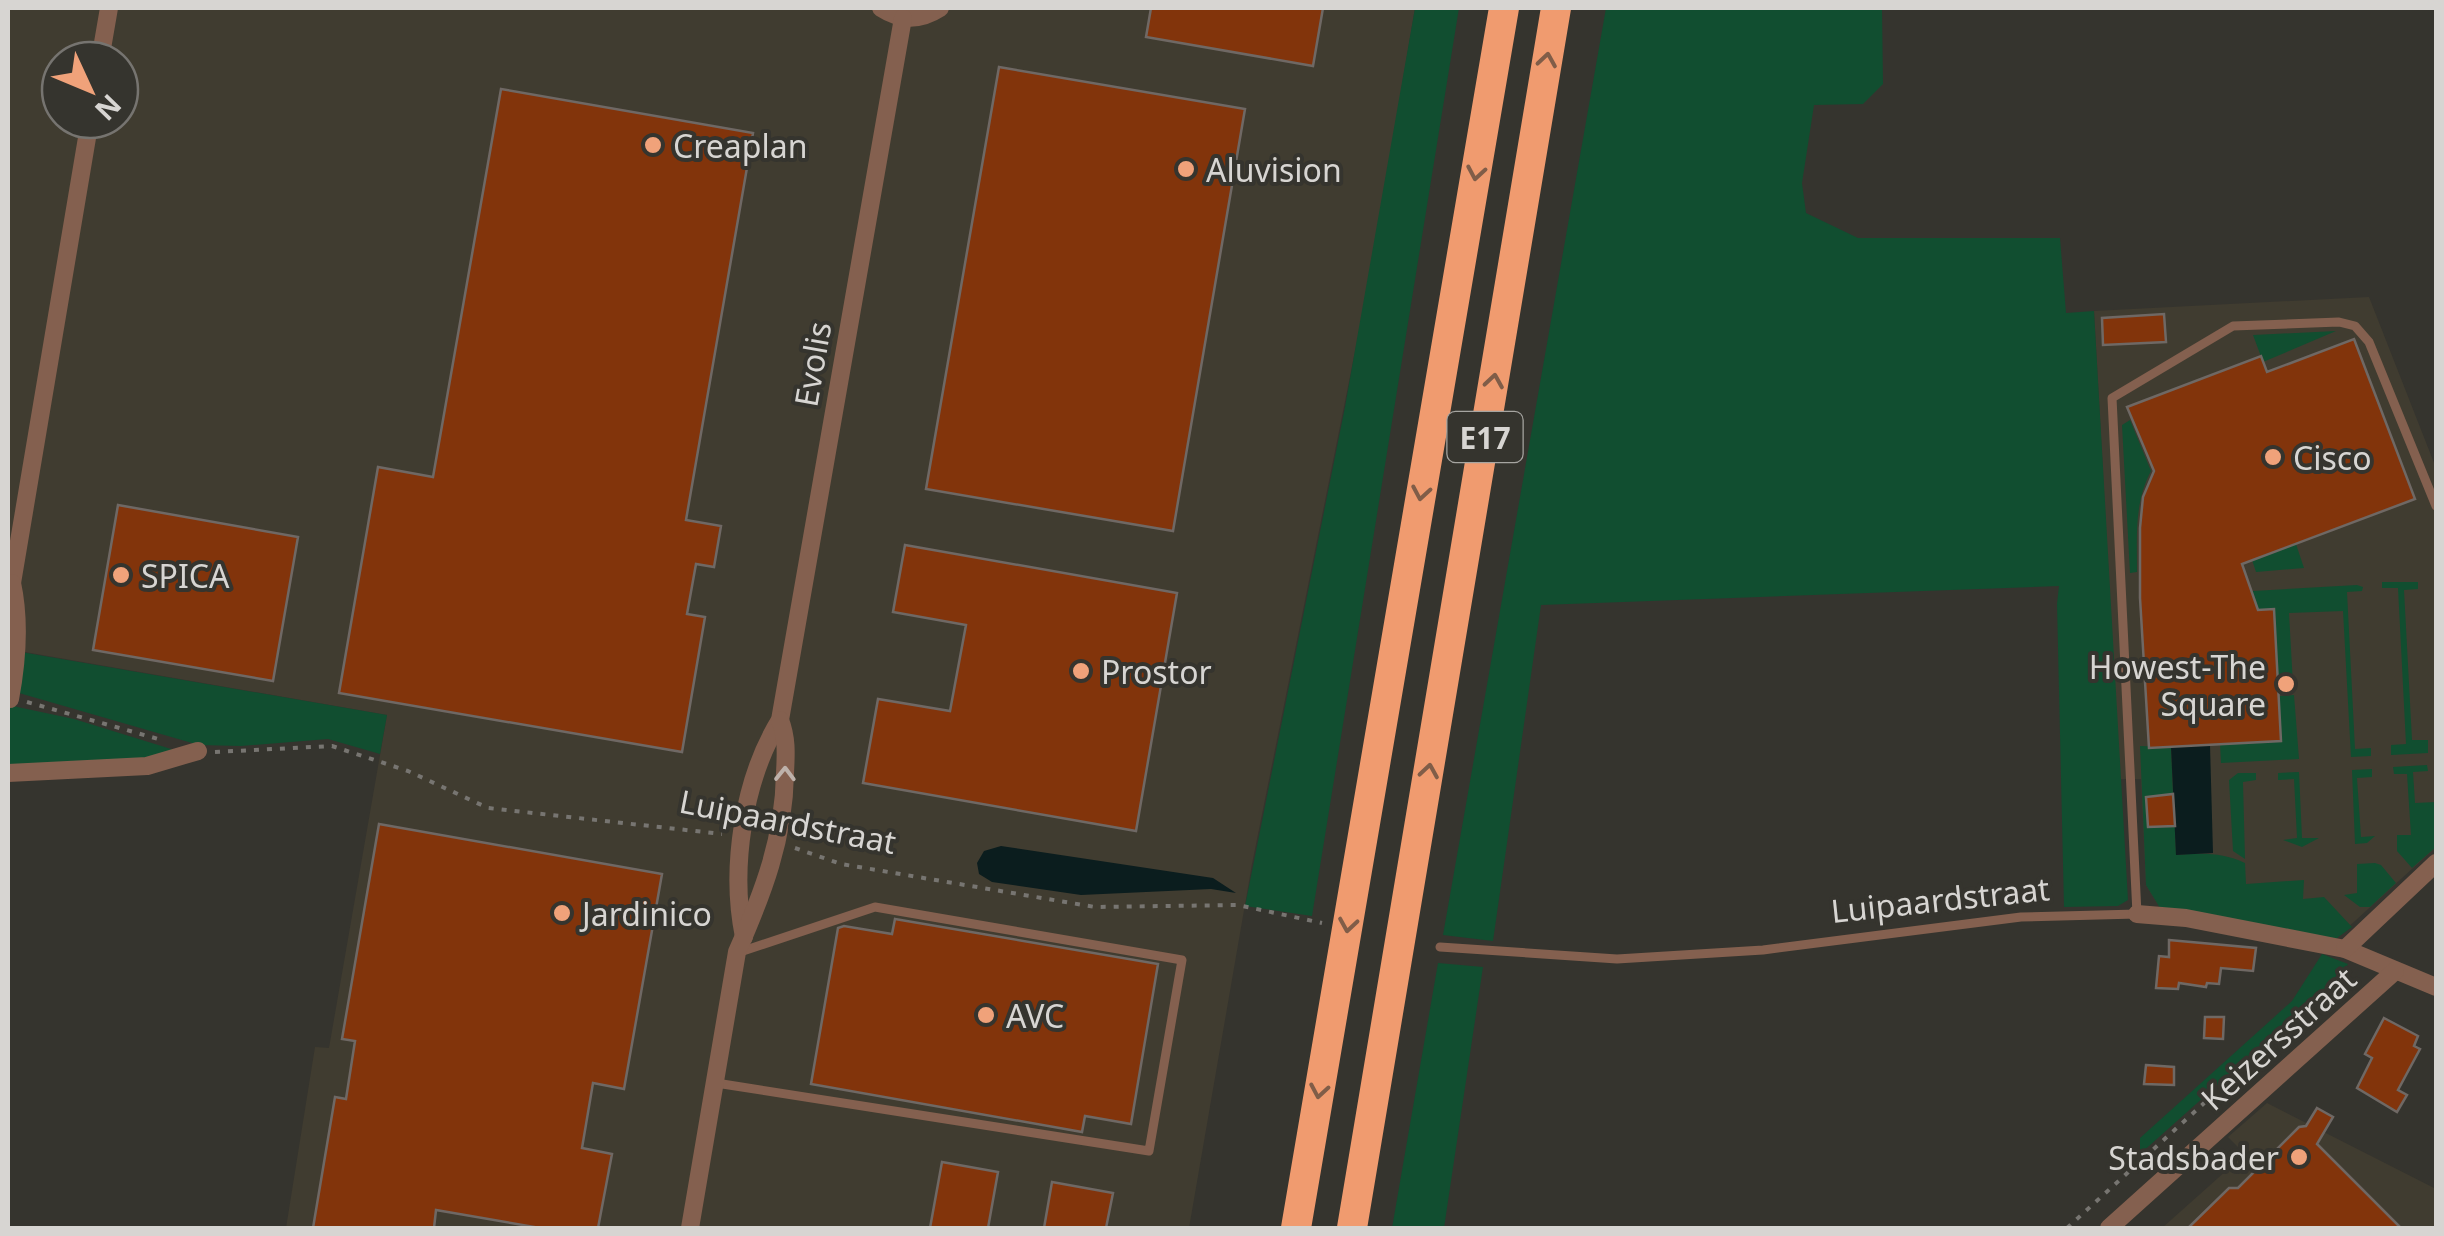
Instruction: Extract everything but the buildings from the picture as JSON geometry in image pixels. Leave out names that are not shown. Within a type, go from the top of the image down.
[{"type":"highway","name":"E17","points":[[1296,1228],[1504,8]]},
{"type":"highway","name":"E17","points":[[1352,1228],[1556,8]]},
{"type":"street","points":[[103,40],[109,8]]},
{"type":"street","points":[[882,8],[903,18],[920,18],[940,8]]},
{"type":"street","name":"Evolis","points":[[690,1228],[740,945],[742,837],[751,794],[771,734],[780,720],[903,18]]},
{"type":"street","points":[[10,699],[15,673],[16,601],[10,588],[87,140]]},
{"type":"street","name":"Evolis","points":[[740,945],[753,920],[778,842],[784,802],[786,735],[780,720]]},
{"type":"street","points":[[8,774],[147,766],[198,750]]},
{"type":"street","points":[[2345,949],[2436,863]]},
{"type":"street","name":"Luipaardstraat","points":[[2137,914],[2186,918],[2345,949],[2436,988]]},
{"type":"street","name":"Keizersstraat","points":[[2109,1228],[2395,971]]},
{"type":"lane","points":[[2137,914],[2112,398],[2234,326],[2338,322],[2355,326],[2368,342],[2436,506]]},
{"type":"lane","points":[[716,1083],[1149,1151],[1182,960],[875,907],[740,945]]},
{"type":"lane","name":"Luipaardstraat","points":[[1440,948],[1617,960],[1762,950],[2021,917],[2137,914]]},
{"type":"path","name":"Luipaardstraat","points":[[10,699],[56,708],[198,750],[332,746],[408,772],[488,808],[742,837]]},
{"type":"path","name":"Luipaardstraat","points":[[778,842],[841,864],[1094,906],[1238,905],[1315,922]]},
{"type":"path","points":[[2067,1228],[2354,967]]},
{"type":"shaded area","points":[[8,8],[1415,8],[1369,282],[1252,864],[1189,1228],[286,1228],[315,1047],[329,1048],[387,715],[8,649]]},
{"type":"shaded area","points":[[2369,297],[2436,468],[2436,847],[2333,941],[2267,925],[2160,908],[2146,885],[2141,779],[2120,779],[2094,311]]},
{"type":"shaded area","points":[[2210,745],[2213,853],[2176,855],[2171,747]]},
{"type":"shaded area","points":[[1001,846],[1213,878],[1236,893],[1211,889],[1081,895],[992,882],[979,874],[977,863],[984,851]]},
{"type":"shaded area","points":[[2267,1103],[2436,1189],[2436,1228],[2162,1228],[2245,1154],[2228,1137]]},
{"type":"green space","points":[[1415,8],[1459,8],[1312,916],[1245,906],[1345,407]]},
{"type":"green space","points":[[1606,8],[1882,8],[1883,84],[1863,104],[1814,105],[1802,183],[1806,213],[1858,238],[2060,238],[2066,313],[2094,311],[2128,900],[2118,906],[2064,907],[2059,586],[1541,605],[1493,941],[1443,935]]},
{"type":"green space","points":[[2336,331],[2263,362],[2253,335]]},
{"type":"green space","points":[[2130,420],[2151,471],[2139,508],[2137,572],[2130,573],[2122,425]]},
{"type":"green space","points":[[2296,544],[2304,568],[2256,572],[2252,560]]},
{"type":"green space","points":[[2382,582],[2418,582],[2418,589],[2404,590],[2412,740],[2428,740],[2428,753],[2391,755],[2391,745],[2406,744],[2398,588],[2382,588]]},
{"type":"green space","points":[[2363,587],[2362,591],[2347,592],[2355,749],[2371,748],[2371,756],[2351,757],[2343,611],[2289,613],[2293,685],[2278,686],[2220,612],[2219,593]]},
{"type":"green space","points":[[21,652],[387,715],[380,754],[328,739],[199,745],[19,693]]},
{"type":"green space","points":[[2294,695],[2299,759],[2221,763],[2220,744],[2278,696]]},
{"type":"green space","points":[[8,705],[74,719],[184,753],[167,758],[8,769]]},
{"type":"green space","points":[[2140,746],[2171,747],[2173,794],[2147,797],[2148,827],[2175,826],[2176,855],[2211,854],[2236,859],[2245,863],[2246,884],[2304,880],[2303,899],[2324,897],[2352,927],[2333,941],[2267,925],[2160,908],[2146,885]]},
{"type":"green space","points":[[2427,765],[2428,771],[2413,772],[2415,803],[2436,802],[2436,847],[2412,868],[2397,851],[2397,835],[2411,835],[2407,774],[2394,774],[2393,767]]},
{"type":"green space","points":[[2372,769],[2372,777],[2357,778],[2361,837],[2375,836],[2367,843],[2355,844],[2352,770]]},
{"type":"green space","points":[[2299,772],[2302,838],[2319,838],[2302,847],[2283,840],[2297,838],[2294,779],[2278,780],[2278,773]]},
{"type":"green space","points":[[2238,773],[2256,773],[2256,780],[2243,782],[2245,859],[2233,851],[2229,780]]},
{"type":"green space","points":[[2375,863],[2396,883],[2370,907],[2360,907],[2344,895],[2357,893],[2357,864]]},
{"type":"green space","points":[[2322,954],[2348,964],[2343,973],[2140,1154],[2140,1138],[2292,1001]]},
{"type":"green space","points":[[1438,963],[1483,967],[1444,1228],[1392,1228]]},
{"type":"place","name":"Creaplan","points":[[653,145]]},
{"type":"place","name":"Aluvision","points":[[1186,169]]},
{"type":"place","name":"Cisco","points":[[2273,457]]},
{"type":"place","name":"SPICA","points":[[121,575]]},
{"type":"place","name":"Prostor","points":[[1081,671]]},
{"type":"place","name":"Howest-The Square","points":[[2286,684]]},
{"type":"place","name":"Jardinico","points":[[562,913]]},
{"type":"place","name":"AVC","points":[[986,1015]]},
{"type":"place","name":"Stadsbader","points":[[2299,1157]]}]
